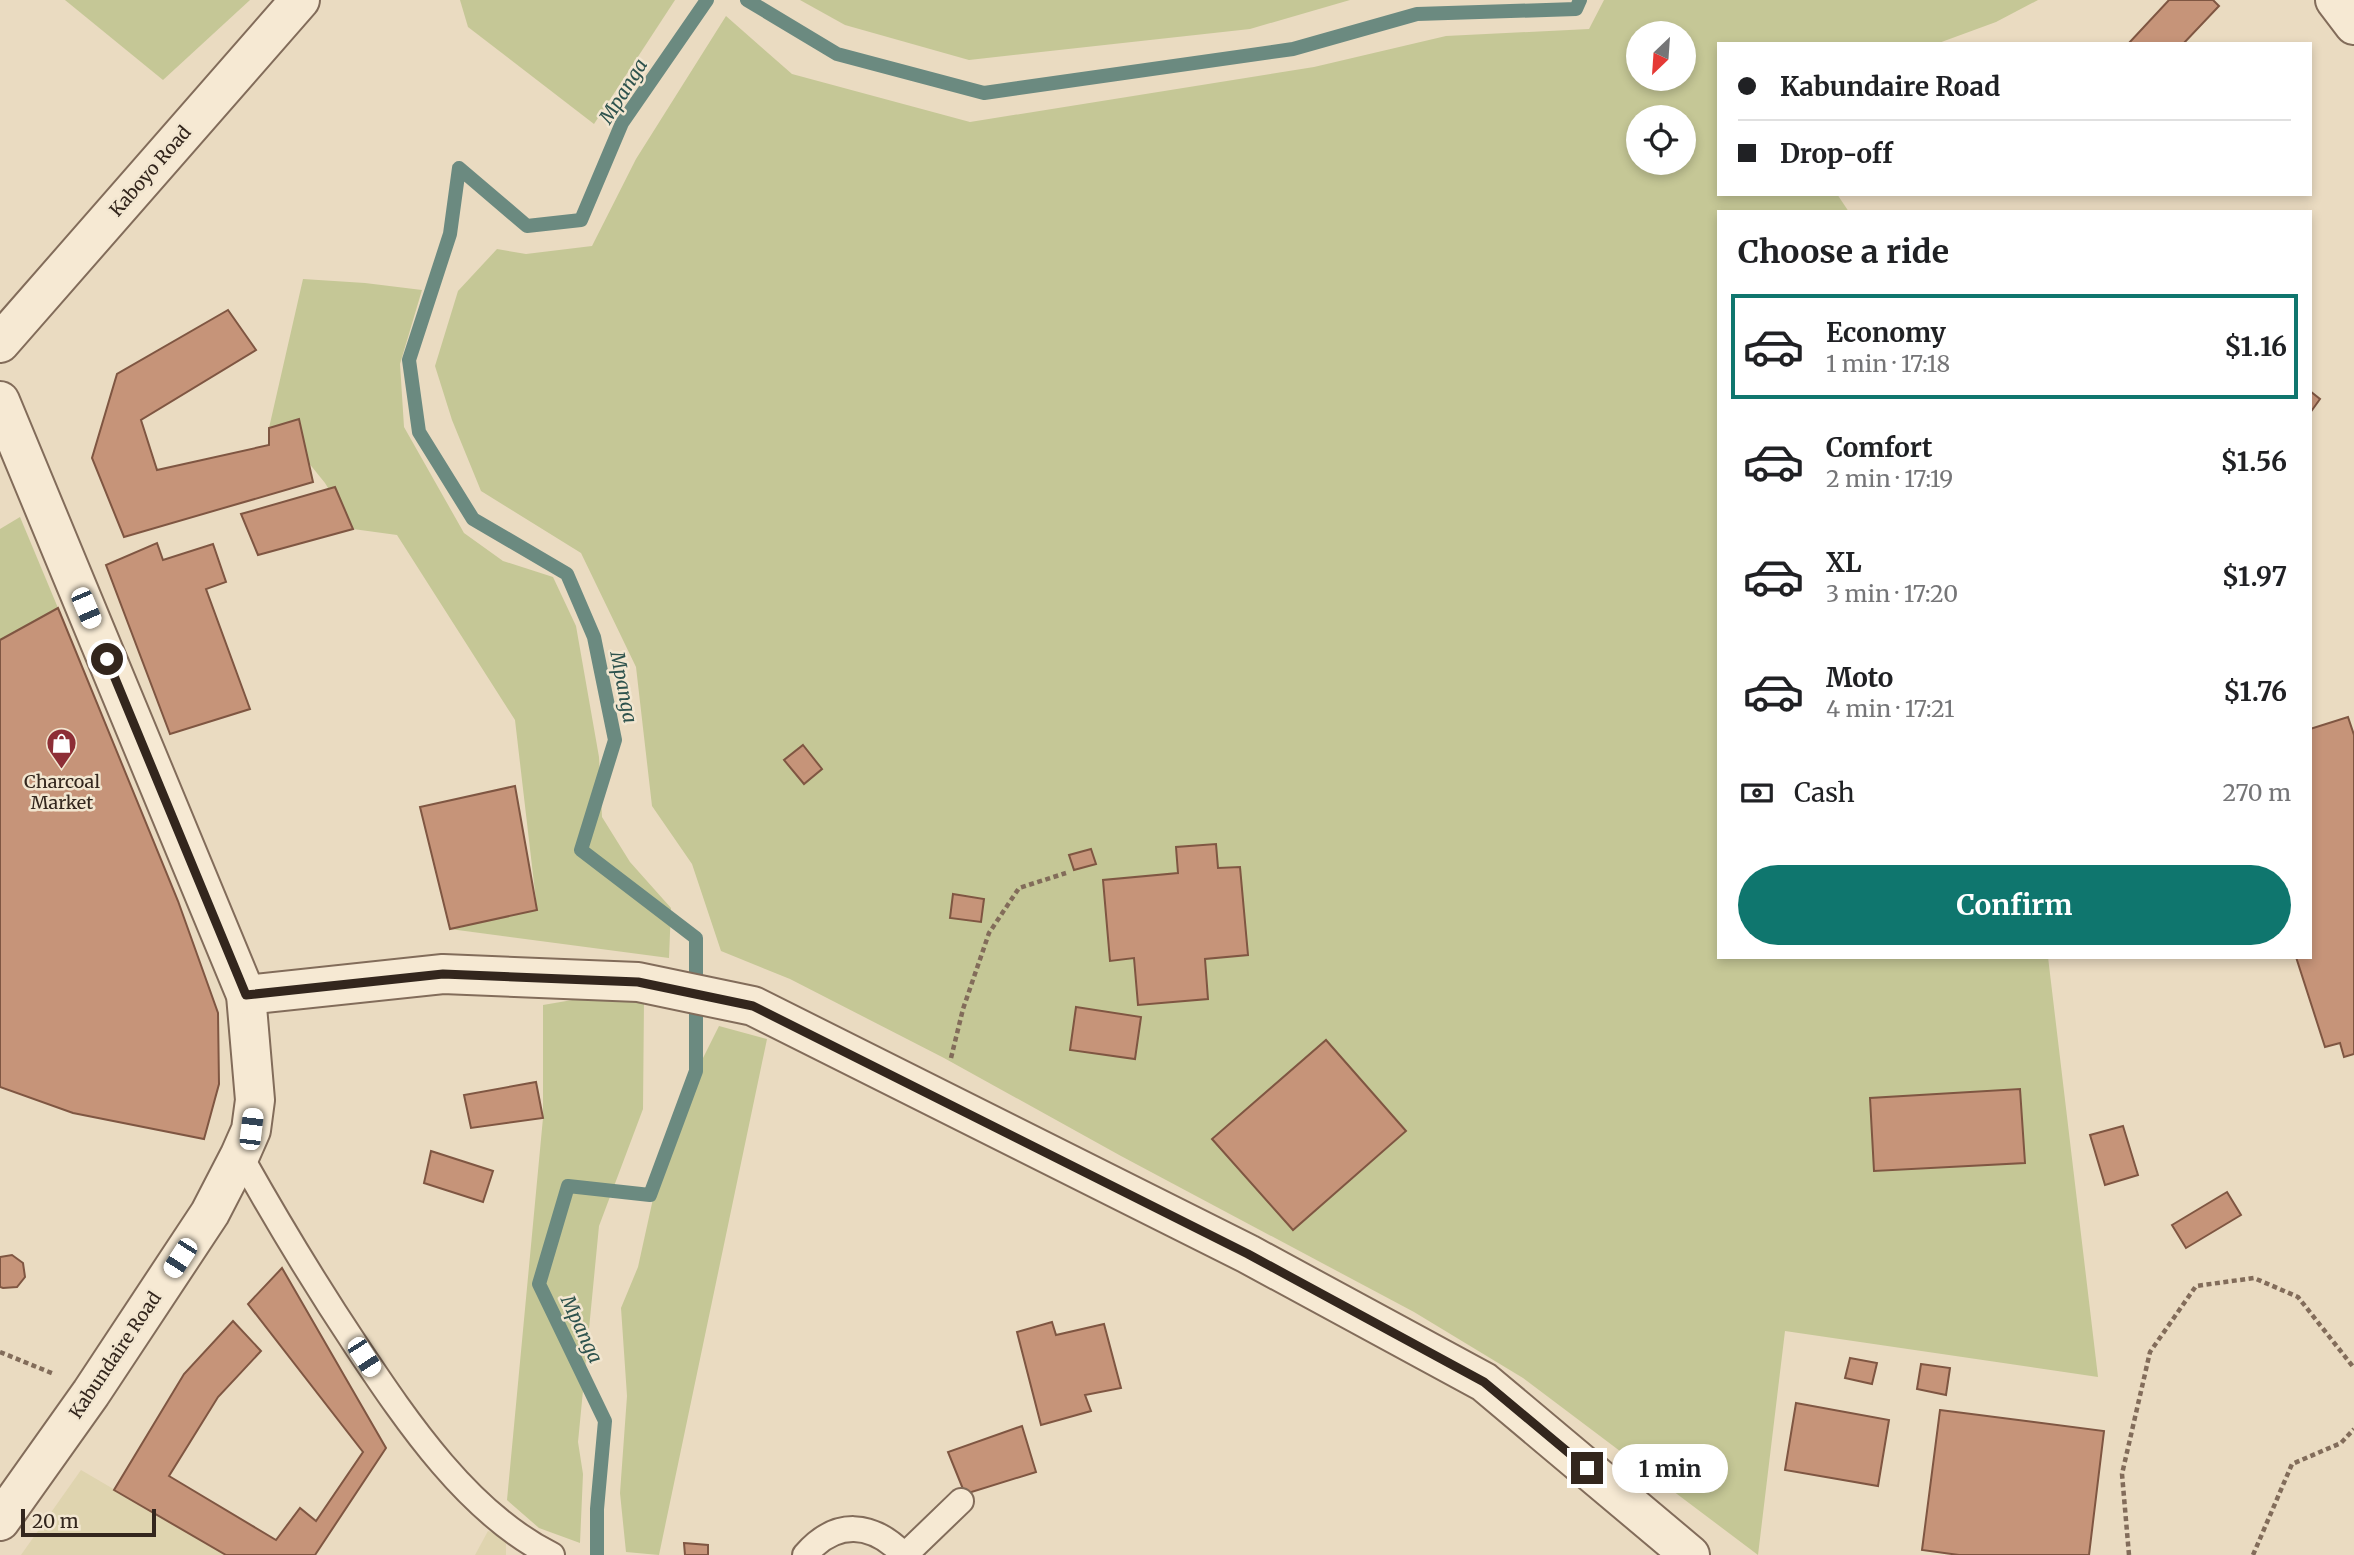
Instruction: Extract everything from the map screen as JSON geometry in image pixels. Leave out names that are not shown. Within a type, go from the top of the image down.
[{"type":"street","name":"Kaboyo Road","points":[[0,343],[300,0]]},
{"type":"street","points":[[2336,0],[2354,24]]},
{"type":"street","name":"Kabundaire Road","points":[[0,401],[246,995],[255,1100],[251,1129],[210,1213],[91,1392],[0,1521]]},
{"type":"street","points":[[246,995],[443,974],[638,982],[753,1006],[1248,1254],[1484,1382],[1690,1555]]},
{"type":"lane","points":[[240,1155],[295,1253],[378,1378],[446,1471],[505,1524],[552,1555]]},
{"type":"lane","points":[[805,1555],[822,1538],[844,1529],[867,1530],[878,1534],[889,1539],[904,1555],[961,1501]]},
{"type":"path","points":[[940,1099],[963,1009],[989,933],[1019,888],[1066,873]]},
{"type":"path","points":[[2129,1555],[2122,1474],[2150,1352],[2196,1286],[2254,1278],[2298,1297],[2354,1368]]},
{"type":"path","points":[[0,1352],[91,1392]]},
{"type":"path","points":[[2253,1555],[2292,1464],[2341,1443],[2354,1429]]},
{"type":"shaded area","points":[[81,1470],[226,1555],[21,1555]]},
{"type":"shaded area","points":[[488,1531],[506,1537],[506,1555],[475,1555]]},
{"type":"green space","points":[[65,0],[250,0],[163,80]]},
{"type":"green space","points":[[460,0],[675,0],[594,124],[468,27]]},
{"type":"green space","points":[[800,0],[1350,0],[1250,29],[969,60],[845,25]]},
{"type":"green space","points":[[1604,0],[2038,0],[1996,22],[1941,42],[1717,42],[1717,196],[1838,196],[1848,210],[1717,210],[1717,959],[2048,959],[2098,1377],[1785,1331],[1758,1555],[1523,1378],[1414,1312],[944,1058],[790,979],[721,951],[692,864],[652,806],[636,667],[581,553],[481,491],[452,420],[435,366],[458,291],[497,249],[526,254],[592,246],[636,159],[726,16],[792,74],[970,122],[1314,67],[1446,36],[1589,29]]},
{"type":"green space","points":[[303,279],[422,290],[400,364],[404,427],[464,533],[503,561],[553,577],[576,626],[599,757],[602,817],[630,862],[671,908],[669,958],[450,929],[537,909],[515,720],[397,535],[353,529],[325,483],[308,462],[269,428]]},
{"type":"green space","points":[[20,517],[58,608],[0,640],[0,529]]},
{"type":"green space","points":[[578,999],[644,1000],[643,1109],[599,1226],[578,1442],[583,1474],[580,1543],[539,1528],[507,1500],[543,1118],[543,1005]]},
{"type":"green space","points":[[719,1026],[767,1039],[659,1555],[626,1552],[620,1493],[627,1396],[621,1308],[638,1267],[669,1126]]},
{"type":"building","points":[[2169,0],[2213,0],[2219,6],[2185,42],[2130,42]]},
{"type":"building","points":[[228,310],[256,350],[141,420],[157,470],[269,445],[269,428],[299,419],[313,482],[124,537],[92,458],[117,374]]},
{"type":"building","points":[[2312,393],[2320,399],[2312,410]]},
{"type":"building","points":[[335,487],[353,529],[258,555],[241,514]]},
{"type":"building","points":[[157,543],[163,560],[213,544],[226,582],[206,589],[250,709],[170,734],[106,565]]},
{"type":"building","name":"Charcoal Market","points":[[58,608],[178,901],[218,1013],[219,1084],[204,1139],[73,1113],[0,1087],[0,640]]},
{"type":"building","points":[[2348,717],[2354,735],[2354,1054],[2344,1057],[2340,1043],[2325,1047],[2297,959],[2312,959],[2312,728]]},
{"type":"building","points":[[803,745],[822,769],[804,784],[784,760]]},
{"type":"building","points":[[515,786],[537,910],[450,929],[420,807]]},
{"type":"building","points":[[1216,844],[1218,868],[1240,867],[1248,955],[1205,959],[1208,999],[1138,1005],[1134,958],[1110,961],[1103,880],[1178,873],[1176,847]]},
{"type":"building","points":[[1091,849],[1096,864],[1074,870],[1069,855]]},
{"type":"building","points":[[953,894],[984,899],[981,922],[950,918]]},
{"type":"building","points":[[1076,1007],[1141,1017],[1135,1059],[1070,1050]]},
{"type":"building","points":[[1326,1040],[1406,1131],[1293,1230],[1212,1139]]},
{"type":"building","points":[[536,1082],[543,1118],[471,1128],[464,1095]]},
{"type":"building","points":[[2020,1089],[2025,1163],[1874,1171],[1870,1098]]},
{"type":"building","points":[[2123,1126],[2138,1175],[2105,1185],[2090,1135]]},
{"type":"building","points":[[431,1151],[493,1171],[483,1202],[424,1183]]},
{"type":"building","points":[[2227,1192],[2241,1215],[2186,1248],[2172,1225]]},
{"type":"building","points":[[12,1255],[23,1263],[25,1277],[17,1287],[3,1288],[0,1287],[0,1257]]},
{"type":"building","points":[[282,1268],[386,1448],[315,1555],[226,1555],[114,1490],[184,1374],[233,1321],[261,1351],[218,1397],[169,1476],[276,1540],[300,1508],[316,1521],[363,1452],[248,1304]]},
{"type":"building","points":[[1052,1322],[1056,1335],[1104,1324],[1121,1388],[1085,1395],[1091,1411],[1041,1425],[1017,1332]]},
{"type":"building","points":[[1850,1358],[1877,1363],[1872,1384],[1845,1378]]},
{"type":"building","points":[[1921,1364],[1950,1368],[1946,1395],[1917,1389]]},
{"type":"building","points":[[1796,1403],[1889,1420],[1878,1486],[1785,1470]]},
{"type":"building","points":[[1940,1410],[2104,1431],[2089,1555],[1959,1555],[1922,1550]]},
{"type":"building","points":[[1022,1426],[1036,1472],[965,1494],[948,1452]]},
{"type":"building","points":[[684,1543],[708,1545],[708,1555],[685,1555]]},
{"type":"waterway","name":"Mpanga","points":[[597,1555],[597,1509],[605,1421],[539,1284],[568,1186],[650,1195],[696,1071],[696,938],[581,850],[615,740],[594,637],[567,574],[473,519],[419,432],[409,360],[450,234],[459,168],[527,226],[581,220],[622,123],[707,0]]},
{"type":"waterway","points":[[747,0],[837,54],[984,93],[1293,49],[1417,14],[1576,9],[1580,0]]},
{"type":"place","name":"Charcoal Market","points":[[62,770]]},
{"type":"route","points":[[107,659],[246,995],[443,974],[638,982],[753,1006],[1248,1254],[1484,1382],[1587,1468]]}]
